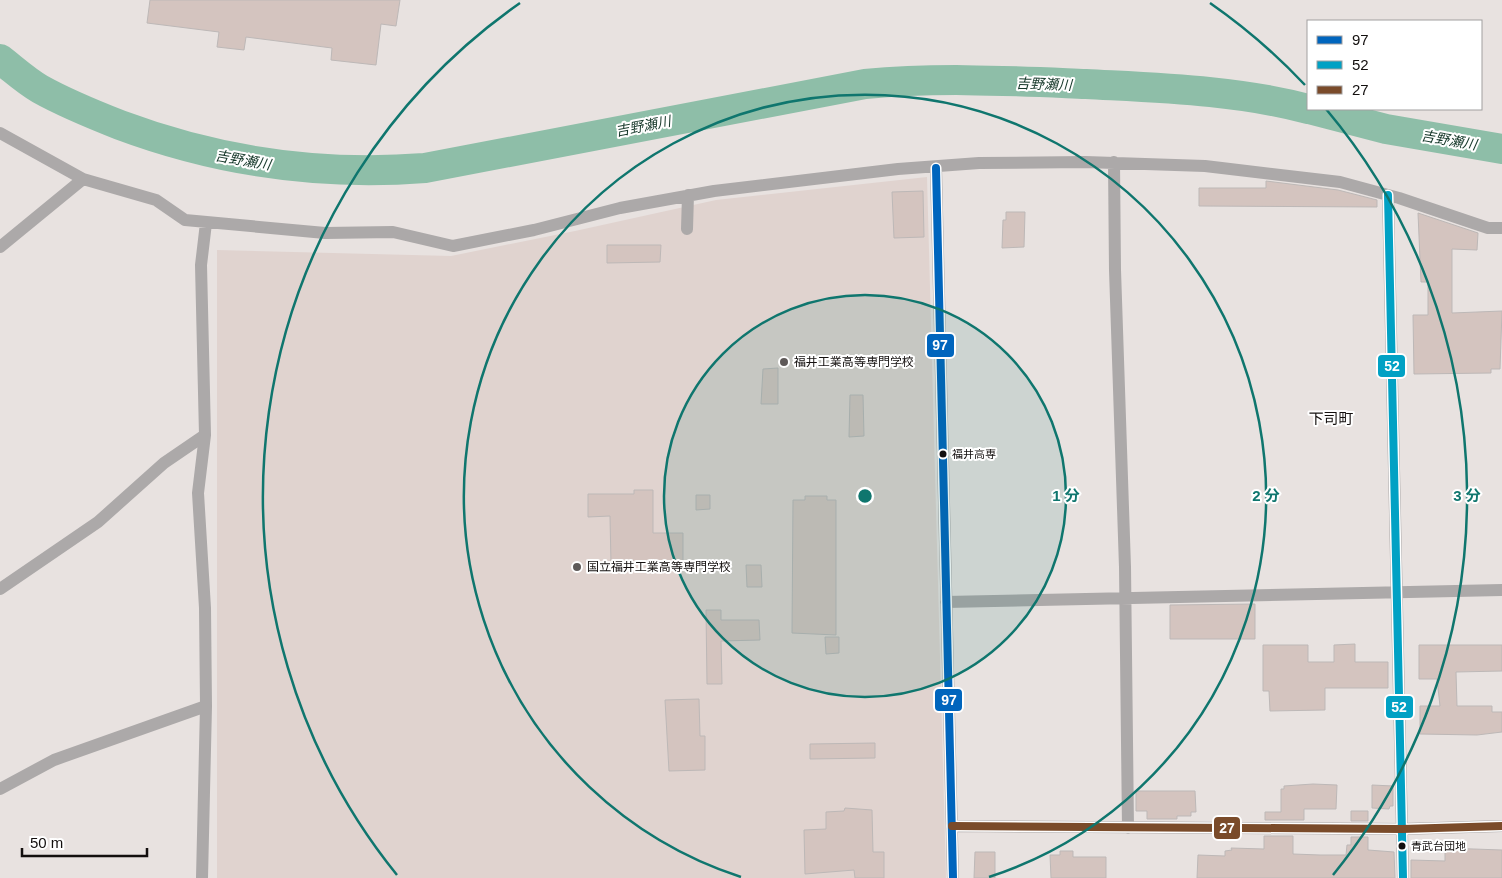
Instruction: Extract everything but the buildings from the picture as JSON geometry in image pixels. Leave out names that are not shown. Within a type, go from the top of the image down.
[{"type":"street","points":[[0,133],[83,179],[156,200],[185,220],[325,233],[393,232],[453,246],[534,230],[620,208],[688,196],[898,169],[980,164],[1114,162],[1215,167],[1340,182],[1388,195],[1488,228],[1502,228]]},
{"type":"street","points":[[1114,162],[1128,828]]},
{"type":"street","points":[[936,168],[954,878]]},
{"type":"street","points":[[0,247],[83,179]]},
{"type":"street","points":[[1388,195],[1403,878]]},
{"type":"street","points":[[687,229],[688,196]]},
{"type":"street","points":[[202,878],[206,608],[198,493],[205,435],[201,265],[206,223]]},
{"type":"street","points":[[0,589],[98,522],[164,463],[205,435]]},
{"type":"street","points":[[946,602],[1502,590]]},
{"type":"street","points":[[0,789],[54,760],[206,706]]},
{"type":"street","points":[[952,826],[1128,828],[1502,826]]},
{"type":"shaded area","name":"国立福井工業高等専門学校","points":[[927,177],[946,878],[217,878],[217,250],[451,256],[716,200]]},
{"type":"waterway","name":"吉野瀬川","points":[[0,59],[35,86],[59,99],[120,125],[157,138],[232,157],[308,168],[347,170],[425,168],[865,84],[893,82],[1003,81],[1170,89],[1254,98],[1307,109]]},
{"type":"waterway","name":"吉野瀬川","points":[[1313,110],[1386,129],[1502,149]]},
{"type":"transit line","name":"97","points":[[936,168],[953,878]]},
{"type":"transit line","name":"52","points":[[1388,195],[1403,878]]},
{"type":"transit line","name":"27","points":[[952,826],[1402,829],[1502,826]]},
{"type":"place","name":"福井工業高等専門学校","points":[[784,362]]},
{"type":"place","name":"福井高専","points":[[943,454]]},
{"type":"place","name":"国立福井工業高等専門学校","points":[[577,567]]},
{"type":"place","name":"青武台団地","points":[[1402,846]]},
{"type":"district","name":"下司町","points":[[1331,418]]}]
